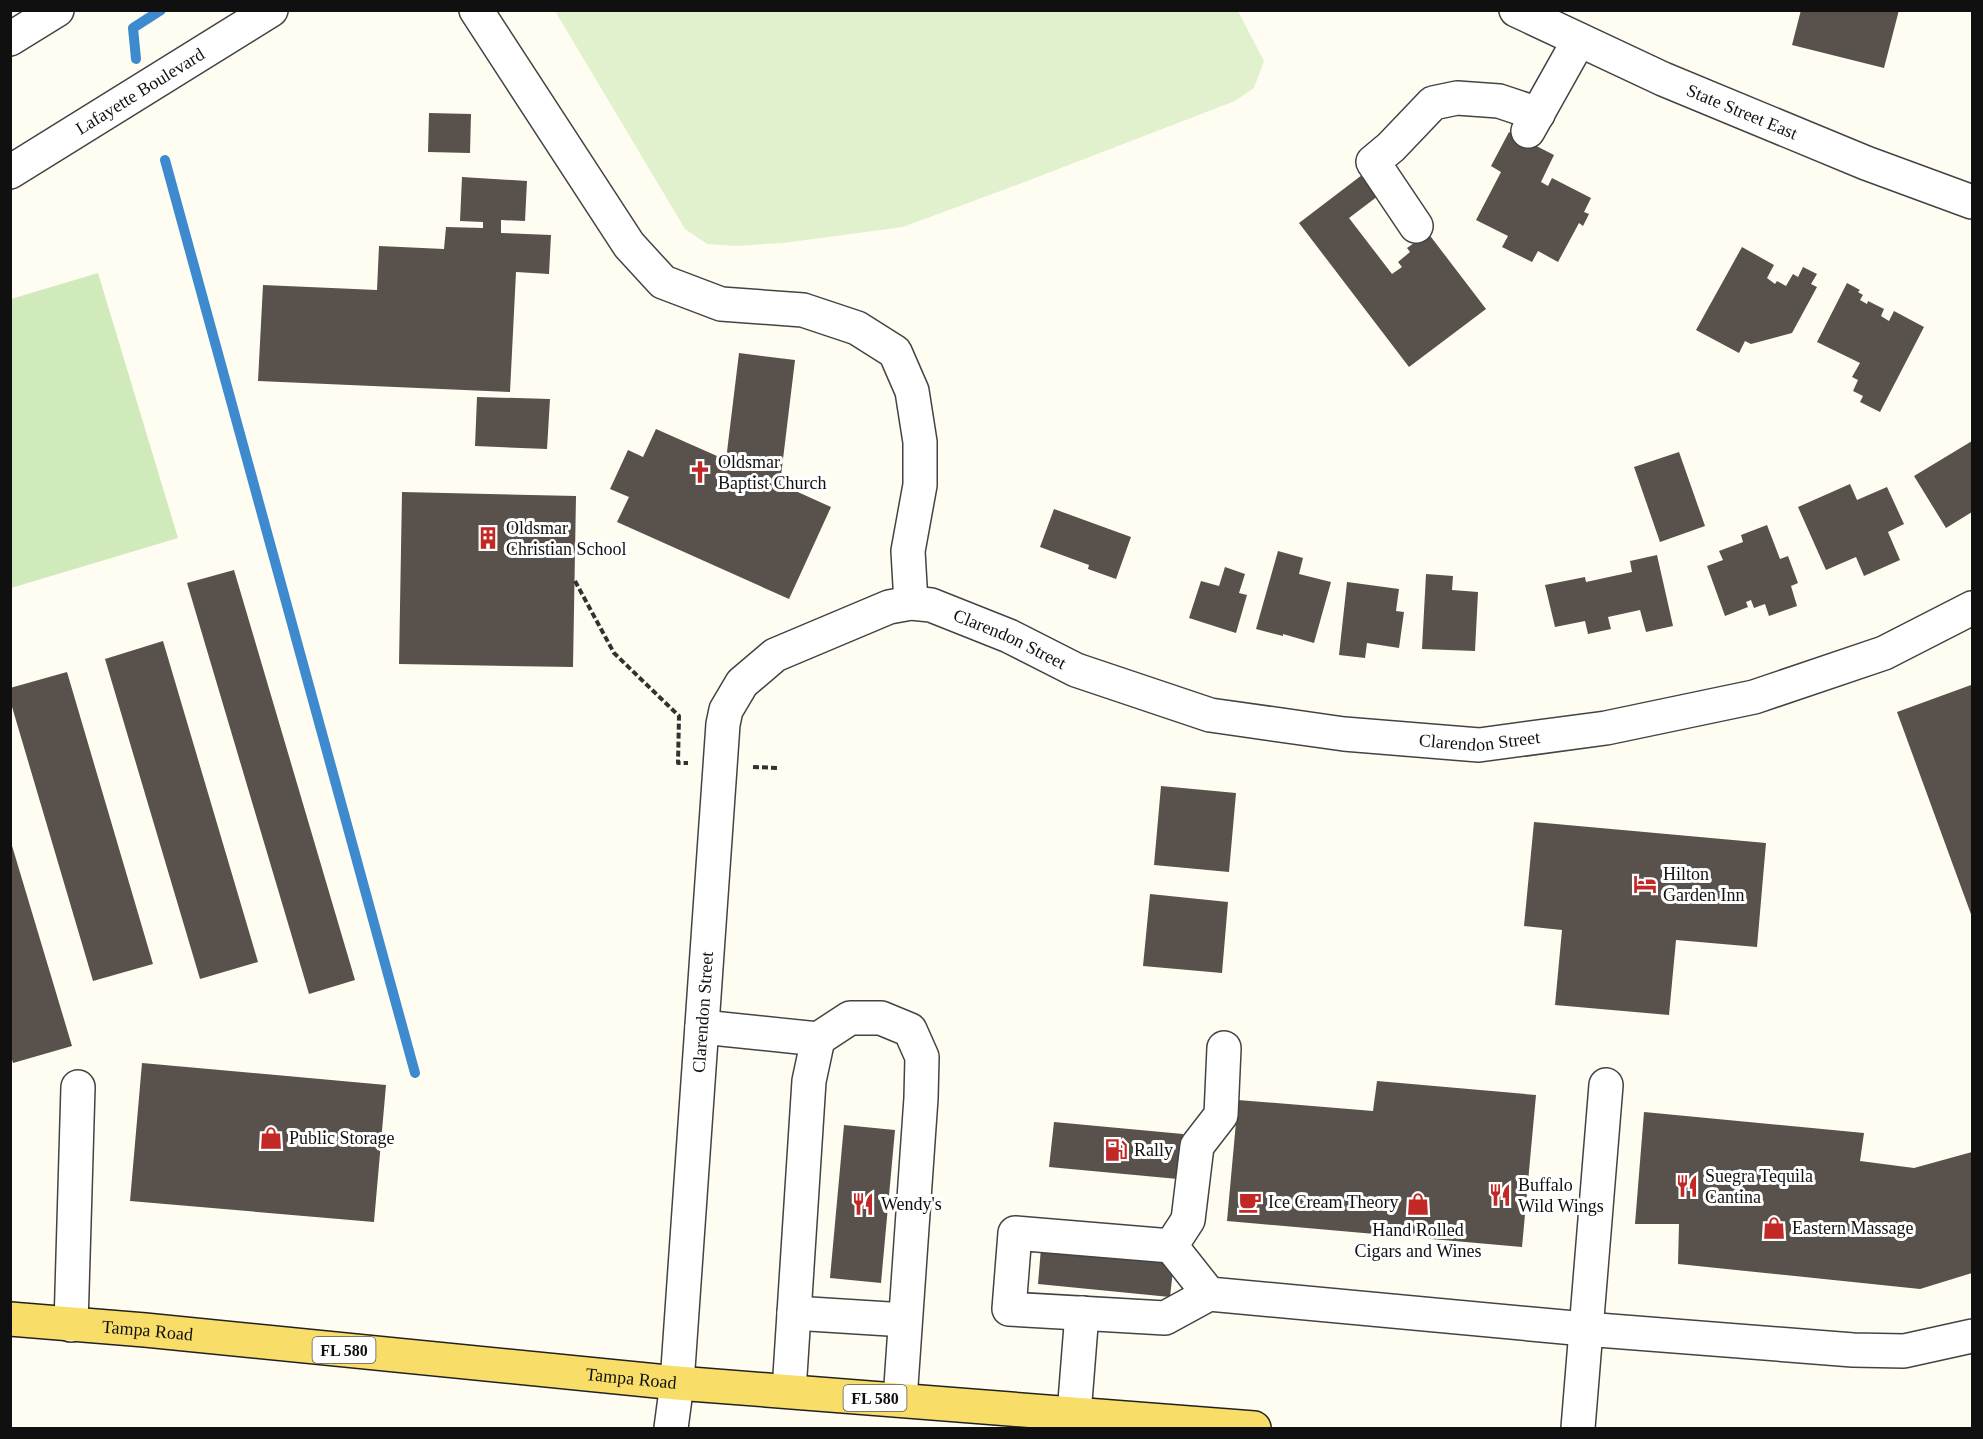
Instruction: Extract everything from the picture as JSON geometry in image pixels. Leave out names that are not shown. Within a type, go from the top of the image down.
[{"type":"main road","name":"Tampa Road","points":[[10,1320],[157,1331],[677,1383],[1254,1428]]},
{"type":"main road","points":[[10,1335],[71,1325]]},
{"type":"street","points":[[10,39],[57,10]]},
{"type":"street","name":"Lafayette Boulevard","points":[[10,172],[271,10]]},
{"type":"street","points":[[476,10],[629,245],[663,282],[721,304],[803,310],[857,328],[895,352],[912,391],[920,442],[920,485],[908,551],[911,603]]},
{"type":"street","name":"State Street East","points":[[1516,10],[1663,79],[1866,163],[1972,202]]},
{"type":"street","points":[[1416,226],[1373,162],[1391,147],[1433,103],[1457,98],[1499,101],[1533,122],[1579,40]]},
{"type":"street","name":"Clarendon Street","points":[[671,1428],[677,1383],[723,724],[726,710],[742,683],[775,655],[889,607],[911,603],[931,605],[1009,636],[1076,670],[1210,715],[1344,734],[1479,745],[1606,728],[1754,697],[1884,653],[1972,608]]},
{"type":"street","points":[[702,1027],[818,1039],[850,1018],[881,1018],[910,1030],[922,1057],[921,1098],[900,1400]]},
{"type":"street","points":[[789,1391],[809,1081],[818,1039]]},
{"type":"street","points":[[1171,1246],[1188,1220],[1197,1146],[1221,1115],[1224,1048]]},
{"type":"street","points":[[1578,1428],[1606,1085]]},
{"type":"street","points":[[71,1325],[78,1087]]},
{"type":"street","points":[[1209,1294],[1171,1246],[1015,1233],[1009,1310],[1165,1318],[1209,1294],[1585,1329],[1853,1350],[1904,1351],[1972,1336]]},
{"type":"street","points":[[794,1313],[905,1320]]},
{"type":"street","points":[[1074,1414],[1082,1313]]},
{"type":"path","points":[[575,581],[614,652],[679,716],[678,763]]},
{"type":"green space","points":[[555,11],[1238,11],[1264,61],[1254,88],[1235,101],[903,227],[783,243],[736,246],[707,244],[685,229]]},
{"type":"green space","points":[[98,273],[178,538],[11,588],[11,299]]},
{"type":"building","points":[[1801,10],[1899,10],[1884,68],[1792,45]]},
{"type":"building","points":[[429,113],[471,114],[470,153],[428,152]]},
{"type":"building","points":[[1509,132],[1554,155],[1541,182],[1548,186],[1552,178],[1591,198],[1584,212],[1589,214],[1583,226],[1579,223],[1558,262],[1538,251],[1532,262],[1502,247],[1508,236],[1476,220],[1501,172],[1491,166]]},
{"type":"building","points":[[1362,175],[1378,196],[1349,218],[1392,274],[1402,267],[1398,262],[1410,252],[1407,248],[1428,233],[1486,309],[1409,367],[1299,223]]},
{"type":"building","points":[[462,177],[527,181],[525,221],[501,220],[501,233],[551,235],[549,274],[516,272],[510,392],[258,381],[263,285],[377,290],[379,246],[444,249],[446,227],[483,228],[483,222],[460,221]]},
{"type":"building","points":[[1742,247],[1774,265],[1767,278],[1775,284],[1777,281],[1786,286],[1793,274],[1798,277],[1803,267],[1817,274],[1811,284],[1817,287],[1792,333],[1751,344],[1745,341],[1739,353],[1696,330]]},
{"type":"building","points":[[1847,283],[1860,290],[1858,292],[1863,295],[1860,300],[1867,304],[1868,301],[1884,309],[1881,316],[1889,321],[1894,311],[1924,327],[1880,412],[1860,402],[1863,396],[1853,391],[1858,380],[1852,377],[1860,363],[1817,342]]},
{"type":"building","name":"Oldsmar Baptist Church","points":[[739,353],[795,360],[780,484],[831,507],[789,599],[617,522],[629,497],[610,489],[628,450],[643,457],[656,429],[726,460]]},
{"type":"building","points":[[477,397],[550,399],[547,449],[475,446]]},
{"type":"building","points":[[1972,441],[1972,512],[1946,528],[1914,476]]},
{"type":"building","points":[[1679,452],[1705,526],[1660,542],[1634,467]]},
{"type":"building","points":[[1850,484],[1857,500],[1887,487],[1904,524],[1888,532],[1900,560],[1864,576],[1856,557],[1826,570],[1798,507]]},
{"type":"building","name":"Oldsmar Christian School","points":[[402,492],[576,496],[573,667],[399,664]]},
{"type":"building","points":[[1054,509],[1131,537],[1116,579],[1088,569],[1089,565],[1040,547]]},
{"type":"building","points":[[1767,525],[1780,559],[1788,556],[1798,583],[1791,586],[1797,606],[1769,616],[1765,604],[1754,608],[1751,600],[1746,602],[1748,607],[1725,616],[1707,566],[1723,560],[1719,551],[1743,542],[1741,535]]},
{"type":"building","points":[[1278,551],[1303,558],[1299,574],[1331,582],[1314,643],[1256,629]]},
{"type":"building","points":[[1657,555],[1673,626],[1646,632],[1640,610],[1608,617],[1611,629],[1588,634],[1585,621],[1555,627],[1545,585],[1585,577],[1586,582],[1632,572],[1630,561]]},
{"type":"building","points":[[1225,567],[1245,574],[1239,593],[1247,595],[1236,633],[1189,618],[1201,581],[1219,586]]},
{"type":"building","points":[[234,570],[355,980],[309,994],[187,583]]},
{"type":"building","points":[[1426,574],[1453,576],[1452,590],[1478,592],[1475,651],[1422,649]]},
{"type":"building","points":[[1347,582],[1399,589],[1396,611],[1404,612],[1399,648],[1367,643],[1365,658],[1339,655]]},
{"type":"building","points":[[163,641],[258,962],[200,979],[105,659]]},
{"type":"building","points":[[67,672],[153,964],[93,981],[10,700],[10,688]]},
{"type":"building","points":[[1971,685],[1972,688],[1972,917],[1897,712]]},
{"type":"building","points":[[1161,786],[1236,793],[1229,872],[1154,865]]},
{"type":"building","name":"Hilton Garden Inn","points":[[1534,822],[1766,843],[1757,947],[1676,940],[1669,1015],[1555,1005],[1562,930],[1524,926]]},
{"type":"building","points":[[10,839],[72,1046],[13,1063],[10,1053]]},
{"type":"building","points":[[1150,894],[1228,902],[1222,973],[1143,966]]},
{"type":"building","points":[[142,1063],[386,1085],[374,1222],[130,1201]]},
{"type":"building","points":[[1377,1081],[1536,1095],[1522,1247],[1227,1221],[1238,1100],[1373,1111]]},
{"type":"building","points":[[1644,1112],[1864,1133],[1860,1161],[1914,1168],[1972,1152],[1972,1273],[1920,1289],[1678,1264],[1679,1224],[1635,1224]]},
{"type":"building","name":"Rally","points":[[1054,1122],[1183,1134],[1178,1179],[1049,1167]]},
{"type":"building","name":"Wendy's","points":[[844,1125],[895,1130],[881,1283],[830,1278]]},
{"type":"building","points":[[1041,1248],[1174,1261],[1170,1297],[1038,1284]]},
{"type":"waterway","points":[[136,59],[133,28],[161,10]]},
{"type":"waterway","points":[[165,160],[415,1073]]},
{"type":"place","name":"Oldsmar Baptist Church","points":[[700,472]]},
{"type":"place","name":"Oldsmar Christian School","points":[[488,538]]},
{"type":"place","name":"Hilton Garden Inn","points":[[1645,884]]},
{"type":"place","name":"Public Storage","points":[[271,1138]]},
{"type":"place","name":"Rally","points":[[1116,1150]]},
{"type":"place","name":"Suegra Tequila Cantina","points":[[1687,1186]]},
{"type":"place","name":"Buffalo Wild Wings","points":[[1500,1195]]},
{"type":"place","name":"Ice Cream Theory","points":[[1250,1202]]},
{"type":"place","name":"Wendy's","points":[[863,1204]]},
{"type":"place","name":"Hand Rolled Cigars and Wines","points":[[1418,1204]]},
{"type":"place","name":"Eastern Massage","points":[[1774,1228]]}]
